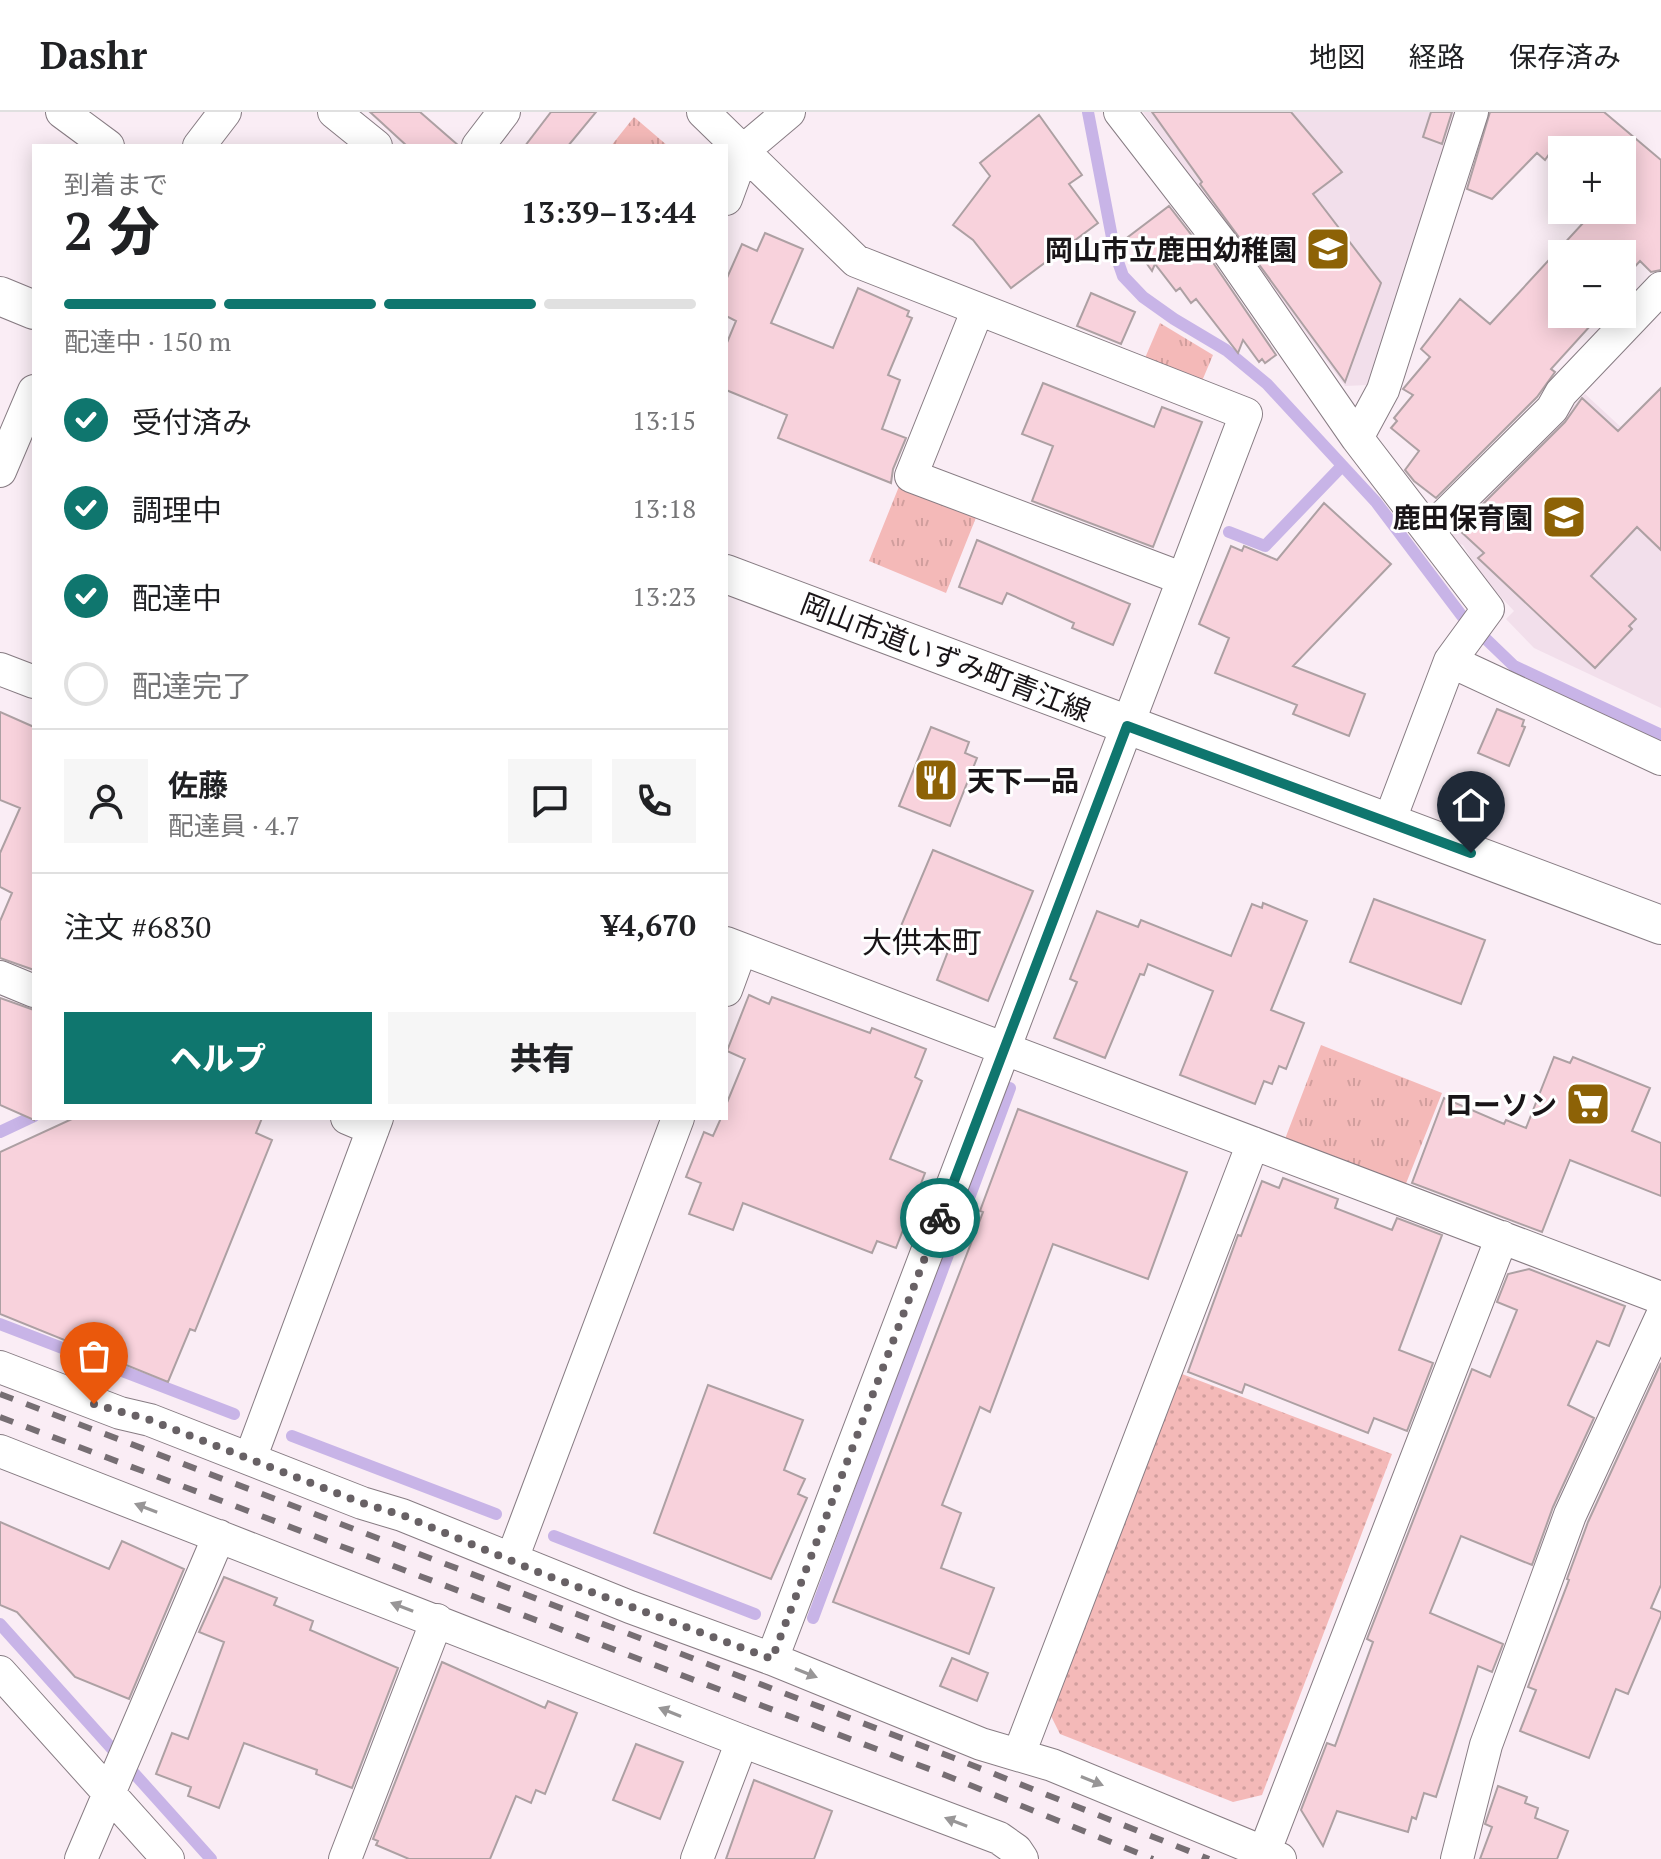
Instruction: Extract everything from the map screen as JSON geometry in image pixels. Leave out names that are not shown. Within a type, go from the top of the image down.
[{"type":"street","points":[[62,112],[105,144]]},
{"type":"street","points":[[201,144],[225,112]]},
{"type":"street","points":[[334,112],[374,144]]},
{"type":"street","points":[[480,144],[504,112]]},
{"type":"street","points":[[703,112],[856,261],[1246,414],[772,1659]]},
{"type":"street","points":[[728,194],[744,150],[789,112]]},
{"type":"street","points":[[1120,112],[1229,253],[1357,438],[1488,609],[1466,639],[1389,822]]},
{"type":"street","points":[[1357,438],[1383,390],[1472,112]]},
{"type":"street","points":[[1429,531],[1552,409],[1561,393],[1661,288]]},
{"type":"street","points":[[0,296],[32,309]]},
{"type":"street","points":[[978,309],[911,476],[1181,578]]},
{"type":"street","points":[[0,471],[32,396]]},
{"type":"street","name":"岡山市道いずみ町青江線","points":[[728,575],[1661,925]]},
{"type":"street","points":[[1466,639],[1661,759]]},
{"type":"street","points":[[0,669],[32,681]]},
{"type":"street","points":[[728,979],[734,946],[1661,1298]]},
{"type":"street","points":[[0,977],[32,990]]},
{"type":"street","points":[[512,1559],[677,1120]]},
{"type":"street","points":[[250,1459],[366,1122]]},
{"type":"street","points":[[1019,1754],[1253,1143]]},
{"type":"street","points":[[0,1367],[362,1503],[402,1515],[981,1744],[1019,1754],[1180,1816],[1272,1856],[1502,1237]]},
{"type":"street","points":[[1457,1859],[1486,1745],[1570,1515],[1661,1318]]},
{"type":"street","points":[[0,1451],[999,1838],[1016,1850],[1022,1859]]},
{"type":"street","points":[[81,1859],[219,1536]]},
{"type":"street","points":[[345,1859],[437,1620]]},
{"type":"street","points":[[0,1672],[113,1784],[168,1859]]},
{"type":"street","points":[[697,1859],[742,1741]]},
{"type":"shaded area","name":"岡山市立鹿田幼稚園","points":[[1143,112],[1457,112],[1368,385],[1345,386]]},
{"type":"shaded area","points":[[1585,394],[1661,464],[1661,708],[1534,648],[1506,619],[1514,611],[1483,578],[1463,545],[1453,542],[1446,533]]},
{"type":"green space","points":[[634,117],[666,144],[613,144]]},
{"type":"green space","points":[[1160,323],[1213,355],[1202,381],[1145,358]]},
{"type":"green space","points":[[900,484],[977,515],[946,593],[869,561]]},
{"type":"green space","points":[[1321,1045],[1442,1093],[1405,1186],[1285,1139]]},
{"type":"green space","points":[[1182,1374],[1392,1454],[1262,1795],[1233,1802],[1060,1734],[1051,1716]]},
{"type":"building","points":[[370,112],[420,112],[457,144],[405,144]]},
{"type":"building","points":[[551,112],[596,112],[570,144],[527,144]]},
{"type":"building","points":[[1152,112],[1291,112],[1342,172],[1313,194],[1381,283],[1345,382],[1200,184],[1202,182]]},
{"type":"building","points":[[1431,112],[1452,112],[1442,144],[1423,137]]},
{"type":"building","points":[[1490,112],[1604,112],[1632,136],[1548,136],[1548,156],[1545,160],[1537,153],[1492,199],[1467,189]]},
{"type":"building","points":[[1039,115],[1082,175],[1069,184],[1098,223],[1011,288],[973,240],[953,225],[990,176],[980,163]]},
{"type":"building","points":[[1636,139],[1661,160],[1661,270],[1651,272],[1640,261],[1636,265],[1636,240],[1567,240],[1582,224],[1636,224]]},
{"type":"building","points":[[1169,206],[1214,264],[1276,355],[1265,363],[1262,359],[1259,362],[1243,340],[1238,353],[1196,299],[1191,303],[1180,288],[1176,291],[1155,264],[1152,271],[1128,237]]},
{"type":"building","points":[[765,233],[803,249],[771,323],[833,348],[858,288],[909,311],[907,316],[912,318],[888,375],[900,380],[882,429],[906,438],[893,469],[891,483],[778,438],[787,415],[728,391],[728,340],[736,321],[728,317],[728,276],[742,244],[757,251]]},
{"type":"building","points":[[1548,261],[1548,328],[1588,328],[1551,369],[1555,372],[1537,397],[1436,498],[1405,470],[1419,451],[1391,428],[1397,421],[1394,418],[1413,395],[1403,389],[1430,357],[1421,349],[1460,299],[1490,324]]},
{"type":"building","points":[[1091,293],[1135,312],[1121,344],[1077,326]]},
{"type":"building","points":[[1043,383],[1154,427],[1162,407],[1202,422],[1153,547],[1032,501],[1053,446],[1022,434]]},
{"type":"building","points":[[1661,388],[1661,550],[1637,527],[1591,576],[1636,619],[1629,626],[1632,629],[1595,668],[1478,558],[1484,553],[1458,529],[1565,422],[1582,398],[1618,431]]},
{"type":"building","points":[[1324,503],[1391,564],[1293,666],[1365,694],[1349,736],[1293,714],[1297,705],[1215,673],[1229,638],[1199,624],[1231,546],[1242,551],[1244,546],[1277,560]]},
{"type":"building","points":[[977,540],[1130,604],[1113,645],[1072,628],[1074,623],[1007,593],[1002,604],[959,587]]},
{"type":"building","points":[[1497,709],[1524,720],[1522,726],[1525,727],[1509,766],[1478,753]]},
{"type":"building","points":[[0,712],[32,726],[32,969],[0,958],[0,921],[12,893],[0,887],[0,853],[20,808],[0,800]]},
{"type":"building","points":[[931,727],[969,742],[965,753],[977,758],[950,826],[899,806]]},
{"type":"building","points":[[933,850],[1033,891],[988,1001],[937,980],[950,946],[901,926]]},
{"type":"building","points":[[1374,899],[1485,940],[1461,1004],[1350,962]]},
{"type":"building","points":[[1263,903],[1307,921],[1271,1010],[1304,1023],[1286,1069],[1279,1066],[1272,1084],[1264,1081],[1255,1104],[1180,1075],[1213,991],[1148,964],[1144,975],[1140,974],[1105,1058],[1054,1038],[1077,982],[1070,979],[1097,911],[1138,927],[1141,920],[1231,956],[1252,904],[1262,908]]},
{"type":"building","points":[[749,995],[769,1004],[772,997],[870,1033],[872,1028],[926,1049],[915,1077],[922,1081],[890,1159],[925,1173],[896,1248],[877,1241],[872,1253],[743,1203],[733,1230],[689,1214],[701,1183],[686,1177],[704,1132],[713,1136],[720,1120],[728,1120],[728,1100],[745,1059],[728,1051]]},
{"type":"building","points":[[0,998],[32,1009],[32,1119],[0,1105]]},
{"type":"building","points":[[1554,1057],[1570,1063],[1573,1057],[1650,1088],[1632,1131],[1661,1143],[1661,1196],[1570,1160],[1542,1232],[1412,1183],[1444,1098],[1504,1124],[1506,1120],[1526,1128]]},
{"type":"building","points":[[1018,1109],[1187,1172],[1148,1279],[1053,1244],[990,1412],[980,1407],[942,1505],[961,1513],[941,1568],[994,1588],[969,1654],[833,1602],[983,1212],[980,1211]]},
{"type":"building","points":[[70,1120],[261,1120],[256,1133],[272,1140],[195,1331],[190,1329],[168,1382],[0,1314],[0,1152]]},
{"type":"building","points":[[1283,1178],[1338,1199],[1335,1208],[1392,1230],[1397,1218],[1442,1235],[1399,1350],[1433,1363],[1407,1431],[1374,1418],[1368,1433],[1245,1384],[1242,1393],[1188,1372],[1238,1235],[1241,1236],[1262,1181],[1279,1188]]},
{"type":"building","points":[[1529,1269],[1625,1306],[1609,1346],[1597,1341],[1568,1405],[1594,1418],[1553,1507],[1532,1565],[1461,1536],[1430,1613],[1503,1644],[1492,1672],[1478,1666],[1436,1797],[1424,1793],[1416,1819],[1412,1817],[1408,1832],[1337,1811],[1323,1846],[1301,1810],[1327,1743],[1335,1746],[1373,1642],[1367,1639],[1472,1369],[1490,1377],[1517,1310],[1497,1302],[1508,1274]]},
{"type":"building","points":[[1661,1363],[1661,1585],[1651,1608],[1661,1612],[1661,1616],[1628,1694],[1616,1689],[1589,1758],[1520,1731],[1536,1690],[1528,1687],[1588,1522]]},
{"type":"building","points":[[708,1385],[803,1420],[784,1470],[805,1479],[798,1494],[807,1498],[771,1579],[654,1533]]},
{"type":"building","points":[[0,1522],[109,1569],[122,1541],[184,1569],[129,1699],[75,1677],[17,1612],[0,1605]]},
{"type":"building","points":[[224,1577],[277,1598],[274,1605],[313,1621],[310,1630],[398,1668],[352,1788],[316,1774],[317,1770],[244,1743],[219,1808],[188,1796],[191,1787],[156,1774],[172,1733],[188,1739],[224,1642],[199,1632]]},
{"type":"building","points":[[952,1658],[988,1673],[977,1701],[940,1686]]},
{"type":"building","points":[[442,1662],[545,1708],[548,1701],[577,1713],[545,1794],[536,1790],[531,1803],[516,1796],[490,1859],[409,1859],[376,1845],[378,1841],[373,1839]]},
{"type":"building","points":[[636,1744],[683,1762],[660,1819],[613,1800]]},
{"type":"building","points":[[754,1780],[832,1811],[814,1859],[726,1859]]},
{"type":"building","points":[[1498,1786],[1527,1797],[1525,1803],[1538,1808],[1535,1818],[1568,1831],[1557,1859],[1480,1859],[1492,1827],[1485,1824]]},
{"type":"waterway","points":[[1088,112],[1115,253],[1123,276],[1143,297],[1226,350],[1267,384],[1376,502],[1462,616],[1514,666],[1661,735]]},
{"type":"waterway","points":[[1229,532],[1265,546],[1342,466]]},
{"type":"waterway","points":[[813,1618],[1010,1088]]},
{"type":"waterway","points":[[0,1132],[32,1117]]},
{"type":"waterway","points":[[0,1324],[234,1414]]},
{"type":"waterway","points":[[292,1436],[496,1514]]},
{"type":"waterway","points":[[554,1536],[755,1614]]},
{"type":"waterway","points":[[0,1624],[211,1859]]},
{"type":"railway","points":[[0,1394],[954,1758],[1209,1859]]},
{"type":"railway","points":[[0,1417],[945,1775],[1153,1859]]},
{"type":"way so far","points":[[94,1404],[150,1420],[362,1503],[402,1515],[543,1574],[772,1659],[940,1218]]},
{"type":"place","name":"岡山市立鹿田幼稚園","points":[[1328,249]]},
{"type":"place","name":"鹿田保育園","points":[[1564,517]]},
{"type":"place","name":"天下一品","points":[[936,780]]},
{"type":"place","name":"ローソン","points":[[1588,1104]]},
{"type":"district","name":"大供本町","points":[[922,942]]},
{"type":"route","points":[[940,1218],[1127,726],[1471,853]]}]
